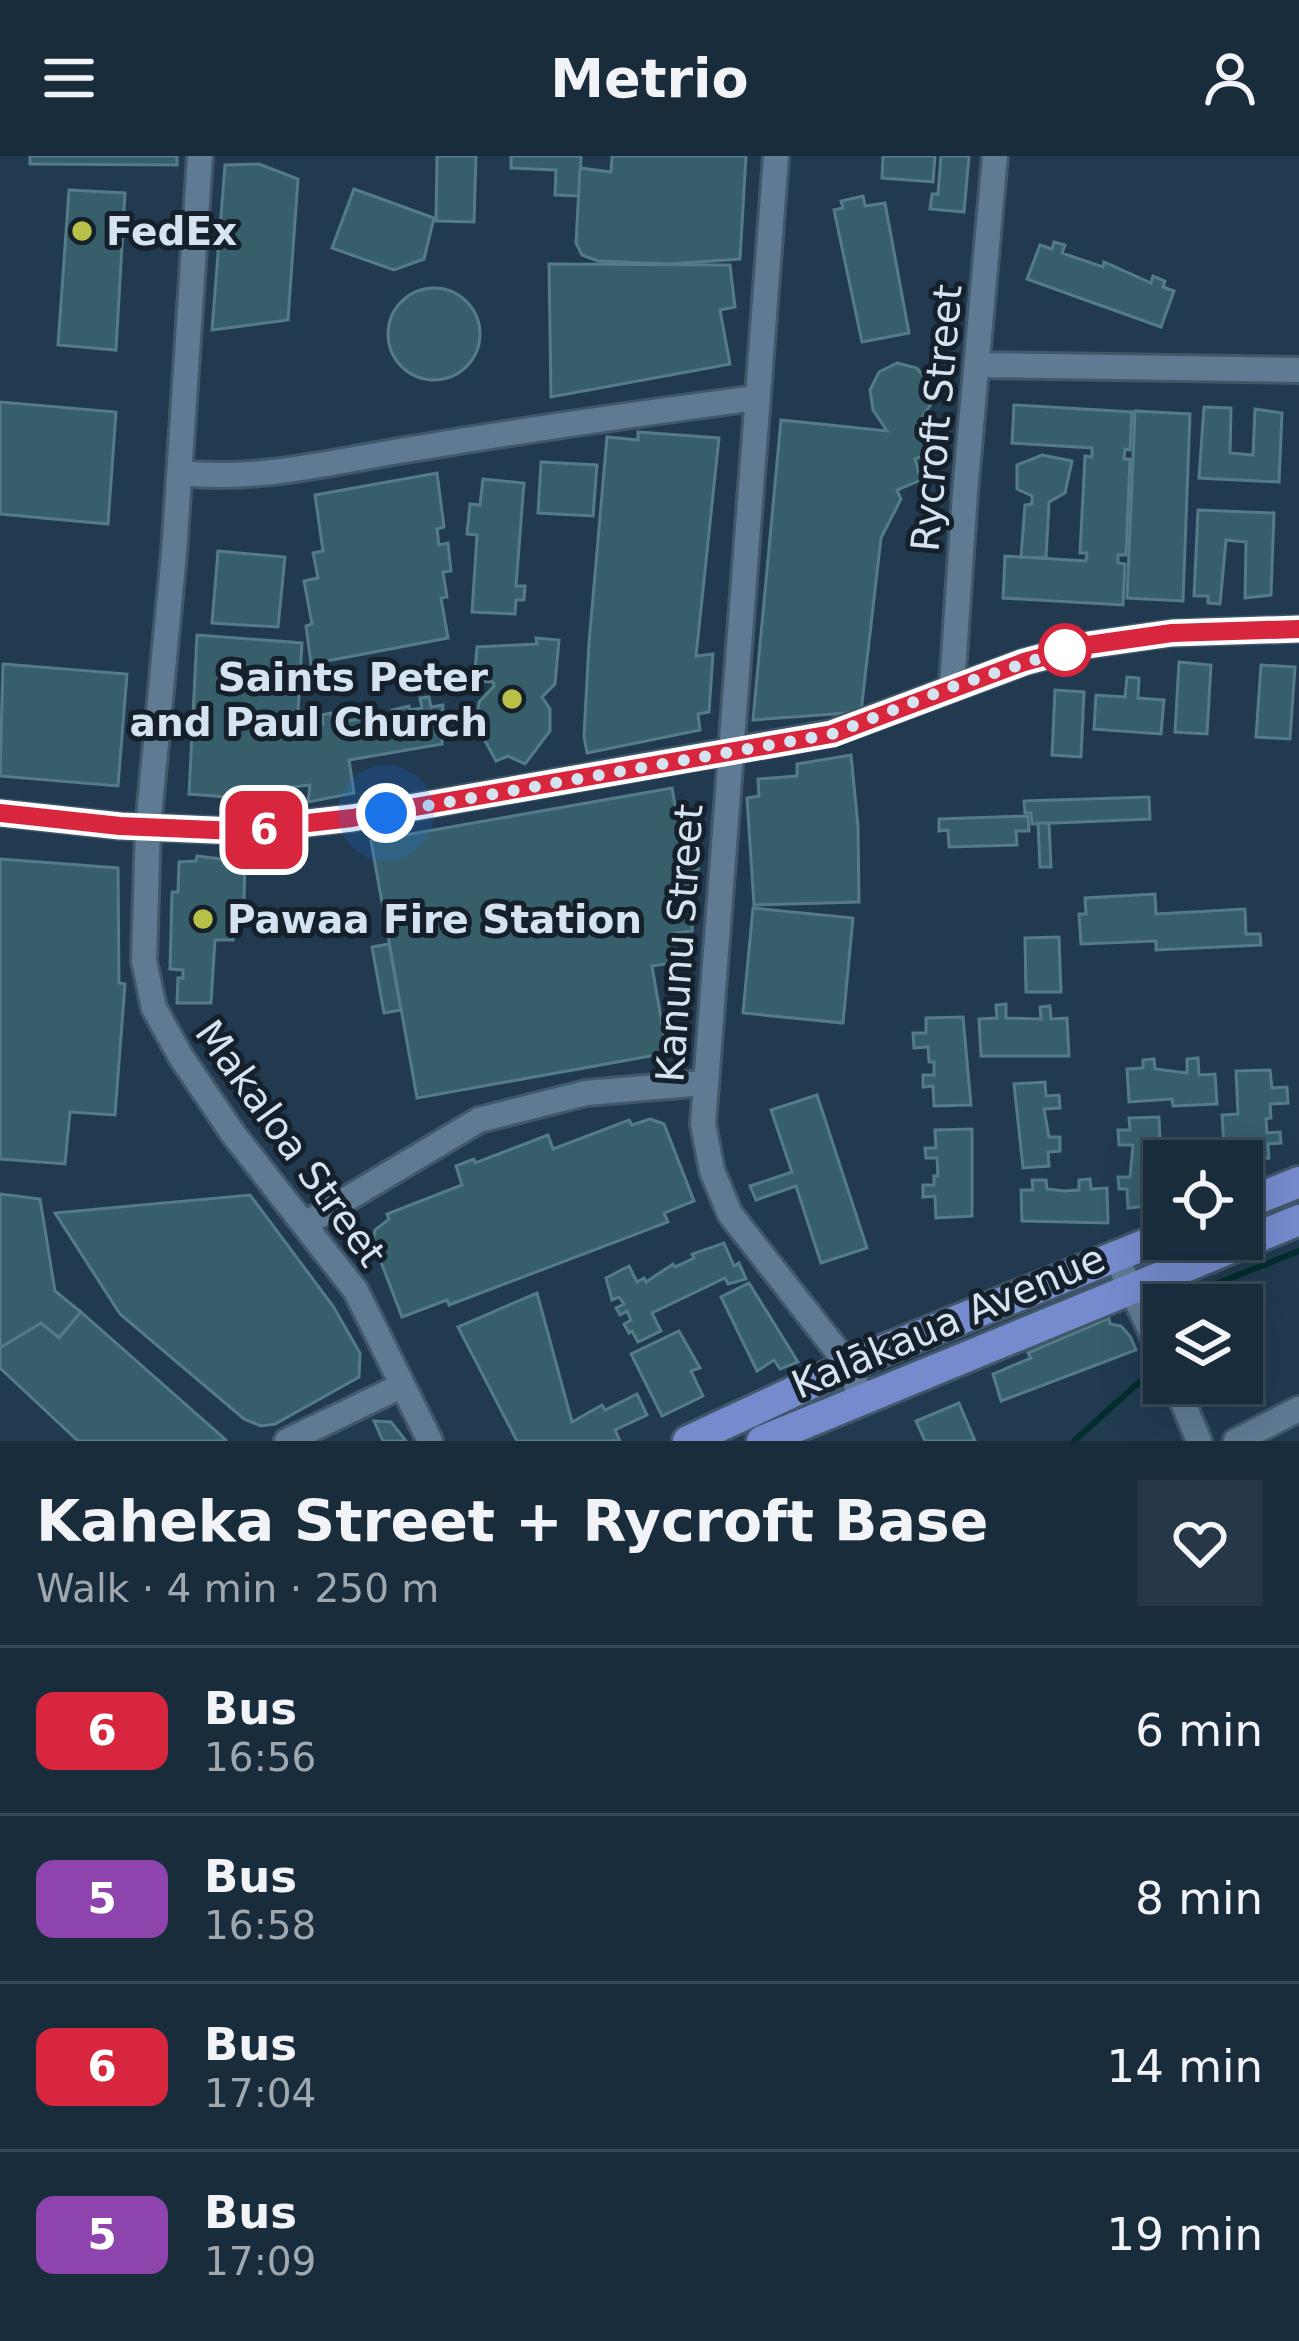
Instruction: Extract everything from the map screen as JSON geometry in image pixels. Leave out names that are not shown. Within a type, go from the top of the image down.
[{"type":"main road","points":[[1263,1197],[1299,1182]]},
{"type":"main road","name":"Kalākaua Avenue","points":[[762,1441],[1299,1220]]},
{"type":"main road","name":"Kalākaua Avenue","points":[[688,1441],[849,1366],[1143,1246]]},
{"type":"street","name":"Makaloa Street","points":[[200,156],[180,473],[148,827],[144,961],[154,1009],[181,1057],[234,1136],[356,1291],[430,1441]]},
{"type":"street","name":"Kanunu Street","points":[[776,156],[704,1082],[706,1140],[712,1172],[730,1214],[849,1366],[862,1401]]},
{"type":"street","name":"Rycroft Street","points":[[952,687],[995,156]]},
{"type":"street","points":[[978,365],[1299,370]]},
{"type":"street","points":[[180,473],[238,477],[304,469],[583,421],[756,398]]},
{"type":"street","points":[[0,813],[148,827],[237,831],[288,827],[832,734],[952,687],[1088,645],[1172,633],[1299,629]]},
{"type":"street","points":[[304,1223],[479,1120],[586,1094],[704,1082]]},
{"type":"street","points":[[1116,1257],[1143,1314]]},
{"type":"street","points":[[287,1441],[401,1386]]},
{"type":"street","points":[[1183,1404],[1199,1441]]},
{"type":"street","points":[[1236,1441],[1299,1409]]},
{"type":"building","points":[[30,156],[177,156],[177,165],[30,164]]},
{"type":"building","points":[[437,156],[476,156],[474,222],[436,221]]},
{"type":"building","points":[[511,156],[581,156],[580,196],[555,195],[556,170],[511,168]]},
{"type":"building","points":[[612,156],[746,156],[740,259],[670,264],[598,261],[582,255],[576,243],[580,168],[611,172]]},
{"type":"building","points":[[883,156],[935,156],[933,182],[882,178]]},
{"type":"building","points":[[941,156],[969,156],[964,212],[930,209],[932,194],[938,194]]},
{"type":"building","points":[[259,164],[298,179],[288,320],[212,330],[225,165]]},
{"type":"building","points":[[354,189],[434,218],[424,259],[394,270],[332,248]]},
{"type":"building","points":[[69,190],[125,193],[116,350],[58,345]]},
{"type":"building","points":[[863,196],[865,206],[885,203],[909,333],[862,342],[834,210],[843,208],[841,201]]},
{"type":"building","points":[[1054,242],[1065,245],[1062,253],[1103,267],[1104,262],[1151,283],[1153,276],[1165,281],[1163,287],[1174,291],[1161,327],[1027,279],[1040,245],[1052,249]]},
{"type":"building","points":[[549,264],[730,265],[735,307],[720,310],[730,364],[551,397]]},
{"type":"building","points":[[434,288],[466,302],[480,334],[466,366],[434,380],[402,366],[388,334],[402,302]]},
{"type":"building","points":[[897,363],[917,368],[930,385],[931,404],[922,417],[938,450],[915,459],[921,480],[897,490],[901,499],[881,538],[861,712],[753,720],[781,420],[887,431],[873,410],[870,390],[879,372]]},
{"type":"building","points":[[0,402],[116,412],[108,524],[0,514]]},
{"type":"building","points":[[1014,405],[1132,412],[1130,450],[1125,449],[1124,459],[1130,459],[1126,555],[1118,555],[1118,563],[1125,564],[1123,605],[1003,598],[1005,556],[1086,561],[1087,553],[1080,553],[1085,456],[1092,457],[1092,448],[1012,443]]},
{"type":"building","points":[[1204,407],[1231,408],[1230,453],[1253,455],[1255,409],[1282,413],[1279,482],[1199,478]]},
{"type":"building","points":[[1135,411],[1190,414],[1183,601],[1127,598]]},
{"type":"building","points":[[638,432],[719,438],[696,656],[713,654],[709,712],[698,714],[700,730],[587,753],[589,643],[607,437],[638,440]]},
{"type":"building","points":[[1042,455],[1072,461],[1065,493],[1049,502],[1046,558],[1021,557],[1025,505],[1032,504],[1032,496],[1017,489],[1017,465]]},
{"type":"building","points":[[541,462],[597,465],[593,516],[538,513]]},
{"type":"building","points":[[437,473],[444,527],[437,529],[439,545],[448,543],[451,571],[443,572],[447,597],[441,598],[448,638],[311,664],[306,626],[312,624],[304,581],[318,578],[313,553],[323,551],[315,495]]},
{"type":"building","points":[[483,479],[524,483],[516,586],[525,586],[524,600],[516,600],[515,614],[472,612],[477,535],[467,534],[470,504],[480,505]]},
{"type":"building","points":[[1198,510],[1274,513],[1271,595],[1245,598],[1246,542],[1226,540],[1220,604],[1208,603],[1208,596],[1194,596]]},
{"type":"building","points":[[218,551],[285,557],[278,627],[212,623]]},
{"type":"building","points":[[197,635],[302,643],[297,729],[323,724],[322,715],[331,713],[333,723],[393,714],[392,710],[409,706],[410,710],[422,708],[420,698],[429,697],[431,707],[443,705],[442,744],[349,760],[354,793],[308,802],[310,785],[292,787],[293,802],[189,794]]},
{"type":"building","name":"Saints Peter and Paul Church","points":[[536,638],[559,640],[555,684],[542,697],[550,709],[550,731],[525,764],[508,756],[496,761],[476,724],[479,702],[494,686],[493,682],[474,681],[477,647],[537,644]]},
{"type":"building","points":[[1179,662],[1211,665],[1207,734],[1175,732]]},
{"type":"building","points":[[3,664],[127,674],[118,786],[0,776]]},
{"type":"building","points":[[1261,665],[1295,667],[1290,739],[1256,737]]},
{"type":"building","points":[[1127,677],[1139,678],[1138,698],[1164,700],[1161,734],[1094,729],[1096,695],[1125,697]]},
{"type":"building","points":[[1055,690],[1084,692],[1081,757],[1052,755]]},
{"type":"building","points":[[851,755],[859,902],[754,905],[747,798],[759,796],[758,779],[797,776],[797,764]]},
{"type":"building","points":[[672,788],[683,849],[700,845],[698,870],[689,872],[684,881],[689,881],[693,905],[692,931],[673,933],[679,962],[652,966],[667,1053],[417,1098],[371,841]]},
{"type":"building","points":[[1149,797],[1150,819],[1032,824],[1024,801]]},
{"type":"building","points":[[1028,816],[1029,831],[1016,831],[1017,845],[949,847],[948,830],[939,831],[939,819]]},
{"type":"building","points":[[1038,823],[1049,823],[1051,867],[1040,867]]},
{"type":"building","name":"Pawaa Fire Station","points":[[197,856],[245,862],[244,901],[237,901],[233,940],[215,940],[211,1003],[177,1003],[183,970],[170,969],[172,892],[178,892],[179,862],[196,861]]},
{"type":"building","points":[[0,859],[118,868],[119,983],[125,984],[115,1115],[70,1112],[65,1164],[0,1159]]},
{"type":"building","points":[[1155,894],[1156,914],[1245,909],[1246,934],[1260,934],[1261,945],[1156,950],[1156,941],[1081,944],[1079,914],[1086,914],[1085,898]]},
{"type":"building","points":[[753,908],[853,918],[843,1023],[743,1013]]},
{"type":"building","points":[[1059,937],[1061,992],[1026,992],[1025,938]]},
{"type":"building","points":[[389,944],[401,1010],[384,1013],[372,947]]},
{"type":"building","points":[[1006,1004],[1006,1018],[1041,1019],[1040,1007],[1050,1006],[1051,1019],[1067,1018],[1069,1056],[981,1056],[979,1019],[997,1018],[996,1005]]},
{"type":"building","points":[[963,1017],[971,1105],[934,1106],[933,1086],[923,1087],[923,1075],[934,1075],[934,1062],[929,1062],[928,1047],[914,1048],[913,1033],[926,1033],[926,1018]]},
{"type":"building","points":[[1198,1058],[1199,1075],[1215,1074],[1217,1104],[1173,1106],[1172,1099],[1129,1102],[1127,1069],[1143,1068],[1143,1060],[1154,1059],[1155,1069],[1187,1073],[1187,1059]]},
{"type":"building","points":[[1270,1070],[1272,1088],[1287,1087],[1288,1103],[1270,1104],[1271,1118],[1266,1119],[1267,1133],[1280,1132],[1281,1143],[1268,1144],[1269,1158],[1263,1158],[1263,1140],[1224,1140],[1222,1115],[1238,1114],[1236,1071]]},
{"type":"building","points":[[1045,1082],[1046,1096],[1059,1095],[1060,1108],[1044,1109],[1049,1137],[1060,1137],[1060,1151],[1048,1152],[1049,1166],[1023,1168],[1014,1084]]},
{"type":"building","points":[[817,1095],[867,1248],[821,1263],[796,1186],[756,1200],[750,1186],[792,1172],[771,1110]]},
{"type":"building","points":[[1159,1117],[1160,1140],[1143,1140],[1143,1206],[1128,1208],[1127,1189],[1119,1189],[1118,1177],[1130,1177],[1133,1145],[1119,1145],[1118,1130],[1130,1130],[1129,1118]]},
{"type":"building","points":[[650,1119],[664,1124],[694,1201],[664,1213],[668,1222],[449,1305],[447,1300],[402,1317],[373,1241],[375,1230],[389,1219],[387,1214],[462,1185],[456,1166],[474,1159],[475,1163],[548,1135],[553,1149],[629,1120],[632,1125]]},
{"type":"building","points":[[972,1129],[972,1216],[936,1218],[935,1196],[923,1197],[923,1185],[934,1185],[937,1158],[926,1158],[925,1148],[936,1148],[935,1130]]},
{"type":"building","points":[[1090,1179],[1091,1189],[1107,1188],[1108,1223],[1022,1221],[1021,1190],[1033,1190],[1032,1180],[1046,1180],[1047,1189],[1064,1191],[1079,1190],[1079,1180]]},
{"type":"building","points":[[0,1194],[40,1199],[55,1291],[81,1312],[59,1338],[41,1323],[0,1348]]},
{"type":"building","points":[[250,1195],[333,1306],[360,1353],[359,1377],[275,1424],[261,1426],[244,1419],[120,1314],[55,1213]]},
{"type":"building","points":[[724,1243],[746,1279],[728,1284],[725,1278],[652,1313],[661,1331],[638,1342],[624,1324],[631,1320],[627,1311],[620,1315],[616,1308],[624,1304],[619,1297],[612,1300],[606,1278],[629,1266],[637,1282],[644,1278],[646,1282],[673,1264],[694,1258],[692,1254]]},
{"type":"building","points":[[749,1283],[798,1362],[780,1369],[774,1360],[757,1371],[721,1297]]},
{"type":"building","points":[[537,1293],[572,1422],[602,1405],[605,1410],[637,1394],[647,1415],[615,1430],[620,1441],[517,1441],[458,1327]]},
{"type":"building","points":[[81,1312],[226,1440],[78,1441],[0,1368],[0,1348],[41,1323],[59,1338]]},
{"type":"building","points":[[1109,1318],[1110,1324],[1121,1326],[1130,1336],[1136,1350],[1001,1401],[993,1374],[1031,1358],[1028,1353]]},
{"type":"building","points":[[679,1331],[700,1368],[691,1371],[703,1396],[662,1416],[631,1354]]},
{"type":"building","points":[[959,1403],[975,1441],[925,1441],[916,1421]]},
{"type":"building","points":[[374,1421],[391,1422],[406,1441],[383,1441]]},
{"type":"waterway","points":[[1216,1284],[1299,1251]]},
{"type":"waterway","points":[[1074,1441],[1143,1379]]},
{"type":"bus line","name":"6","points":[[0,813],[120,826],[271,830],[832,734],[952,687],[1088,645],[1172,633],[1299,629]]},
{"type":"place","name":"FedEx","points":[[82,231]]},
{"type":"place","name":"Saints Peter and Paul Church","points":[[512,699]]},
{"type":"place","name":"Pawaa Fire Station","points":[[203,919]]},
{"type":"route","points":[[386,813],[832,734],[1065,650]]}]
